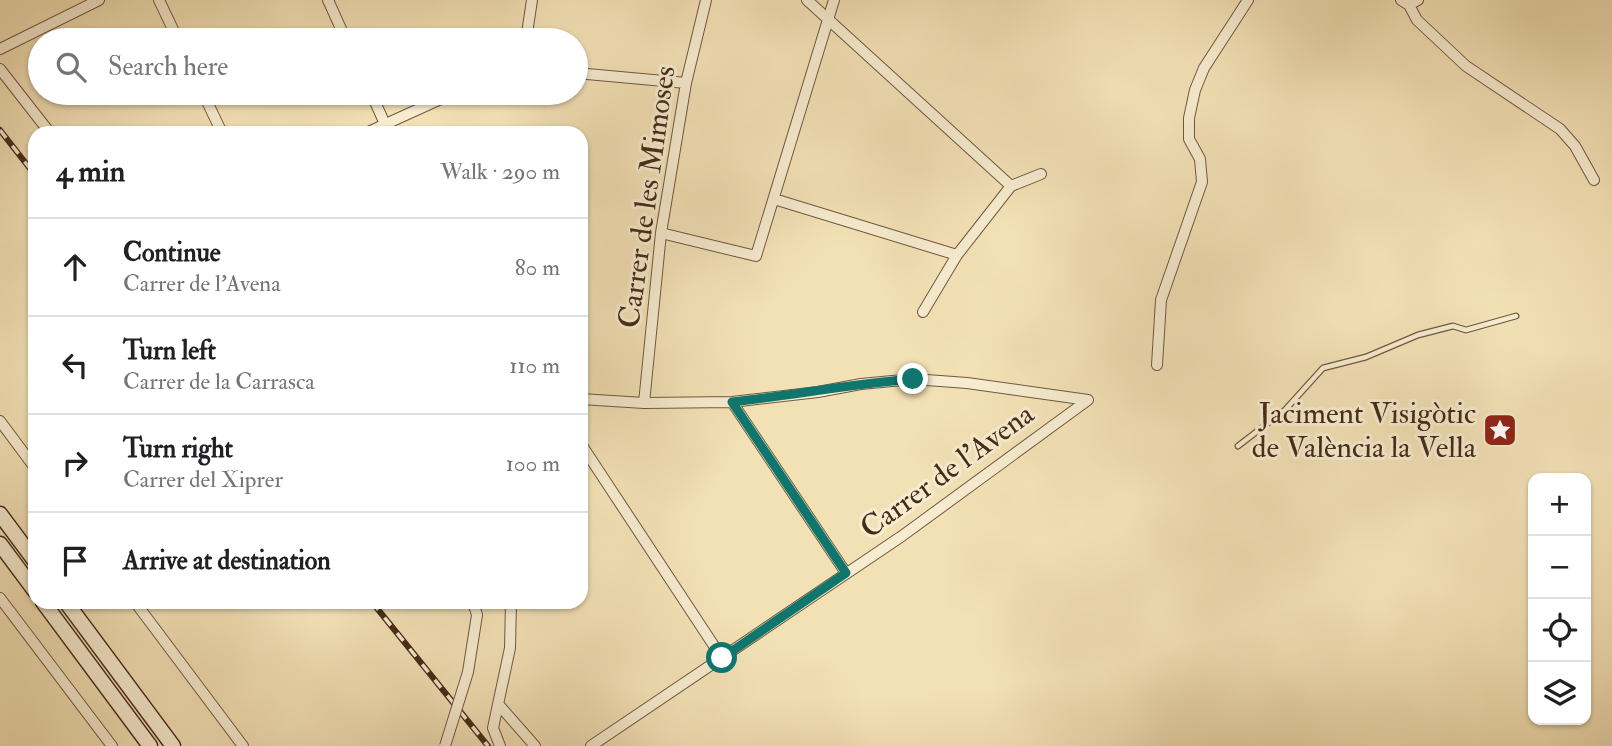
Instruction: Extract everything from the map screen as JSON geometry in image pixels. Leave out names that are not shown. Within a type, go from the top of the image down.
[{"type":"main road","points":[[0,514],[28,552]]},
{"type":"main road","points":[[0,544],[28,582]]},
{"type":"main road","points":[[48,609],[150,746]]},
{"type":"main road","points":[[70,609],[173,746]]},
{"type":"street","points":[[42,28],[99,0]]},
{"type":"street","points":[[159,0],[172,28]]},
{"type":"street","points":[[328,0],[341,28]]},
{"type":"street","points":[[528,28],[532,0]]},
{"type":"street","name":"Carrer de les Mimoses","points":[[644,403],[661,233],[686,83],[706,0]]},
{"type":"street","points":[[807,0],[1011,186]]},
{"type":"street","points":[[661,233],[756,256],[834,0]]},
{"type":"street","points":[[1157,365],[1161,300],[1202,182],[1200,159],[1189,139],[1189,118],[1195,90],[1204,68],[1248,0]]},
{"type":"street","points":[[1409,2],[1417,20],[1466,66],[1560,129],[1575,146],[1594,180]]},
{"type":"street","points":[[0,49],[28,35]]},
{"type":"street","points":[[0,69],[28,105]]},
{"type":"street","points":[[588,74],[686,83]]},
{"type":"street","points":[[28,105],[45,126]]},
{"type":"street","points":[[209,105],[219,126]]},
{"type":"street","points":[[376,105],[386,126]]},
{"type":"street","points":[[391,126],[431,105]]},
{"type":"street","points":[[923,312],[957,255],[1011,186],[1041,174]]},
{"type":"street","points":[[774,199],[957,255]]},
{"type":"street","name":"Carrer de l'Avena","points":[[591,746],[902,536],[1088,400],[967,383],[913,379],[732,402]]},
{"type":"street","points":[[588,399],[644,403],[732,402],[846,573]]},
{"type":"street","points":[[0,421],[28,459]]},
{"type":"street","points":[[588,455],[722,658]]},
{"type":"street","points":[[0,598],[112,746]]},
{"type":"street","points":[[140,609],[243,746]]},
{"type":"street","points":[[445,746],[468,672],[477,615],[475,609]]},
{"type":"street","points":[[500,746],[493,728],[510,648],[511,609]]},
{"type":"street","points":[[499,705],[535,746]]},
{"type":"lane","points":[[1238,446],[1285,410],[1323,368],[1366,357],[1419,335],[1453,326],[1466,330],[1516,316]]},
{"type":"railway","points":[[0,130],[28,166]]},
{"type":"railway","points":[[378,609],[488,746]]},
{"type":"place","name":"Jaciment Visigòtic de València la Vella","points":[[1500,430]]},
{"type":"route","points":[[722,658],[846,573],[732,402],[913,379]]}]
